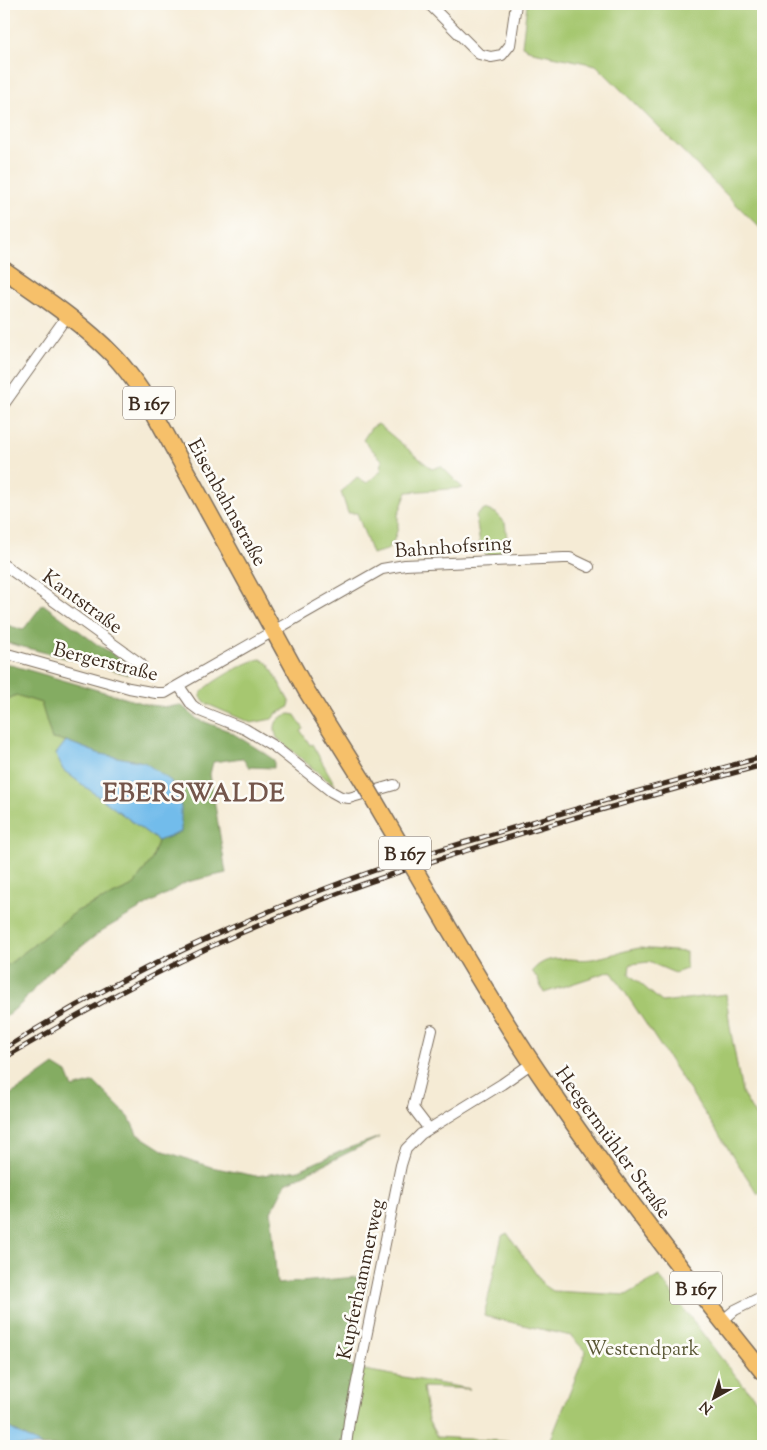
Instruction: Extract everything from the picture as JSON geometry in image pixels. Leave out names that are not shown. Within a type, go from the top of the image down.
[{"type":"main road","name":"Eisenbahnstraße","points":[[4,270],[93,336],[114,356],[146,398],[312,699],[364,781],[447,925]]},
{"type":"main road","name":"Heegermühler Straße","points":[[447,925],[500,1014],[532,1063],[627,1198],[763,1372]]},
{"type":"street","points":[[428,4],[479,54],[491,56],[502,55],[510,45],[516,4]]},
{"type":"street","points":[[4,404],[67,316]]},
{"type":"street","name":"Bahnhofsring","points":[[274,631],[382,569],[405,566],[564,558],[570,558],[589,567]]},
{"type":"street","name":"Kantstraße","points":[[4,565],[141,664]]},
{"type":"street","name":"Bergerstraße","points":[[4,652],[129,688],[165,693],[274,631]]},
{"type":"street","points":[[179,686],[192,705],[200,711],[245,729],[275,747],[341,797],[349,798],[394,785]]},
{"type":"street","points":[[429,1129],[413,1108],[432,1030]]},
{"type":"street","name":"Kupferhammerweg","points":[[346,1446],[356,1386],[401,1165],[406,1149],[429,1129],[532,1063]]},
{"type":"street","points":[[722,1321],[735,1310],[763,1296]]},
{"type":"green space","points":[[527,4],[763,4],[763,231],[596,65],[533,52],[522,46]]},
{"type":"green space","points":[[378,424],[432,469],[441,466],[463,488],[407,492],[398,515],[398,528],[394,540],[387,550],[372,554],[357,513],[348,513],[341,492],[357,477],[367,483],[381,471],[382,460],[363,440],[371,428]]},
{"type":"green space","points":[[484,509],[496,513],[505,523],[506,547],[496,555],[488,555],[481,551],[476,516]]},
{"type":"green space","points":[[43,604],[98,645],[127,662],[136,673],[127,674],[4,642],[4,624],[23,630]]},
{"type":"green space","points":[[261,659],[269,664],[290,703],[288,708],[276,714],[272,719],[251,723],[207,704],[201,697],[201,693],[208,686],[222,676],[248,663]]},
{"type":"green space","points":[[4,663],[149,705],[167,707],[181,705],[197,719],[229,731],[261,751],[274,760],[274,768],[249,767],[242,758],[213,762],[210,774],[226,873],[187,882],[103,930],[50,971],[20,1005],[4,1018],[4,968],[77,911],[133,886],[152,859],[158,841],[181,832],[144,762],[100,754],[66,741],[52,739],[41,703],[16,695],[4,701]]},
{"type":"green space","points":[[16,695],[41,703],[52,739],[66,741],[56,754],[63,770],[158,841],[152,859],[133,886],[77,911],[4,968],[4,701]]},
{"type":"green space","points":[[290,714],[295,715],[304,729],[301,731],[310,745],[312,744],[335,785],[277,738],[276,722],[281,717]]},
{"type":"green space","points":[[639,948],[686,952],[686,969],[675,973],[649,962],[630,964],[629,974],[662,1002],[726,994],[742,1093],[763,1129],[763,1193],[758,1194],[611,971],[544,993],[532,971],[546,961],[553,959],[592,959]]},
{"type":"green space","points":[[54,1065],[67,1073],[73,1088],[94,1082],[129,1117],[137,1134],[164,1151],[211,1167],[256,1176],[299,1170],[346,1149],[380,1137],[286,1183],[271,1212],[277,1284],[369,1276],[350,1367],[359,1369],[346,1446],[42,1446],[4,1425],[4,1098]]},
{"type":"green space","name":"Westendpark","points":[[507,1233],[544,1285],[553,1291],[626,1295],[659,1276],[721,1358],[763,1408],[763,1438],[753,1446],[346,1446],[359,1369],[470,1389],[423,1387],[428,1420],[437,1437],[549,1444],[586,1352],[571,1336],[484,1316],[502,1236]]},
{"type":"water","points":[[66,741],[100,754],[144,762],[171,781],[181,807],[181,832],[158,841],[63,770],[56,754]]},
{"type":"water","points":[[4,1425],[42,1446],[4,1446]]},
{"type":"railway","points":[[4,1049],[91,997],[137,973],[231,928],[326,888],[428,853],[763,757]]},
{"type":"railway","points":[[4,1058],[90,1009],[177,963],[236,935],[326,898],[363,884],[506,838],[763,765]]},
{"type":"district","name":"EBERSWALDE","points":[[194,792]]}]
